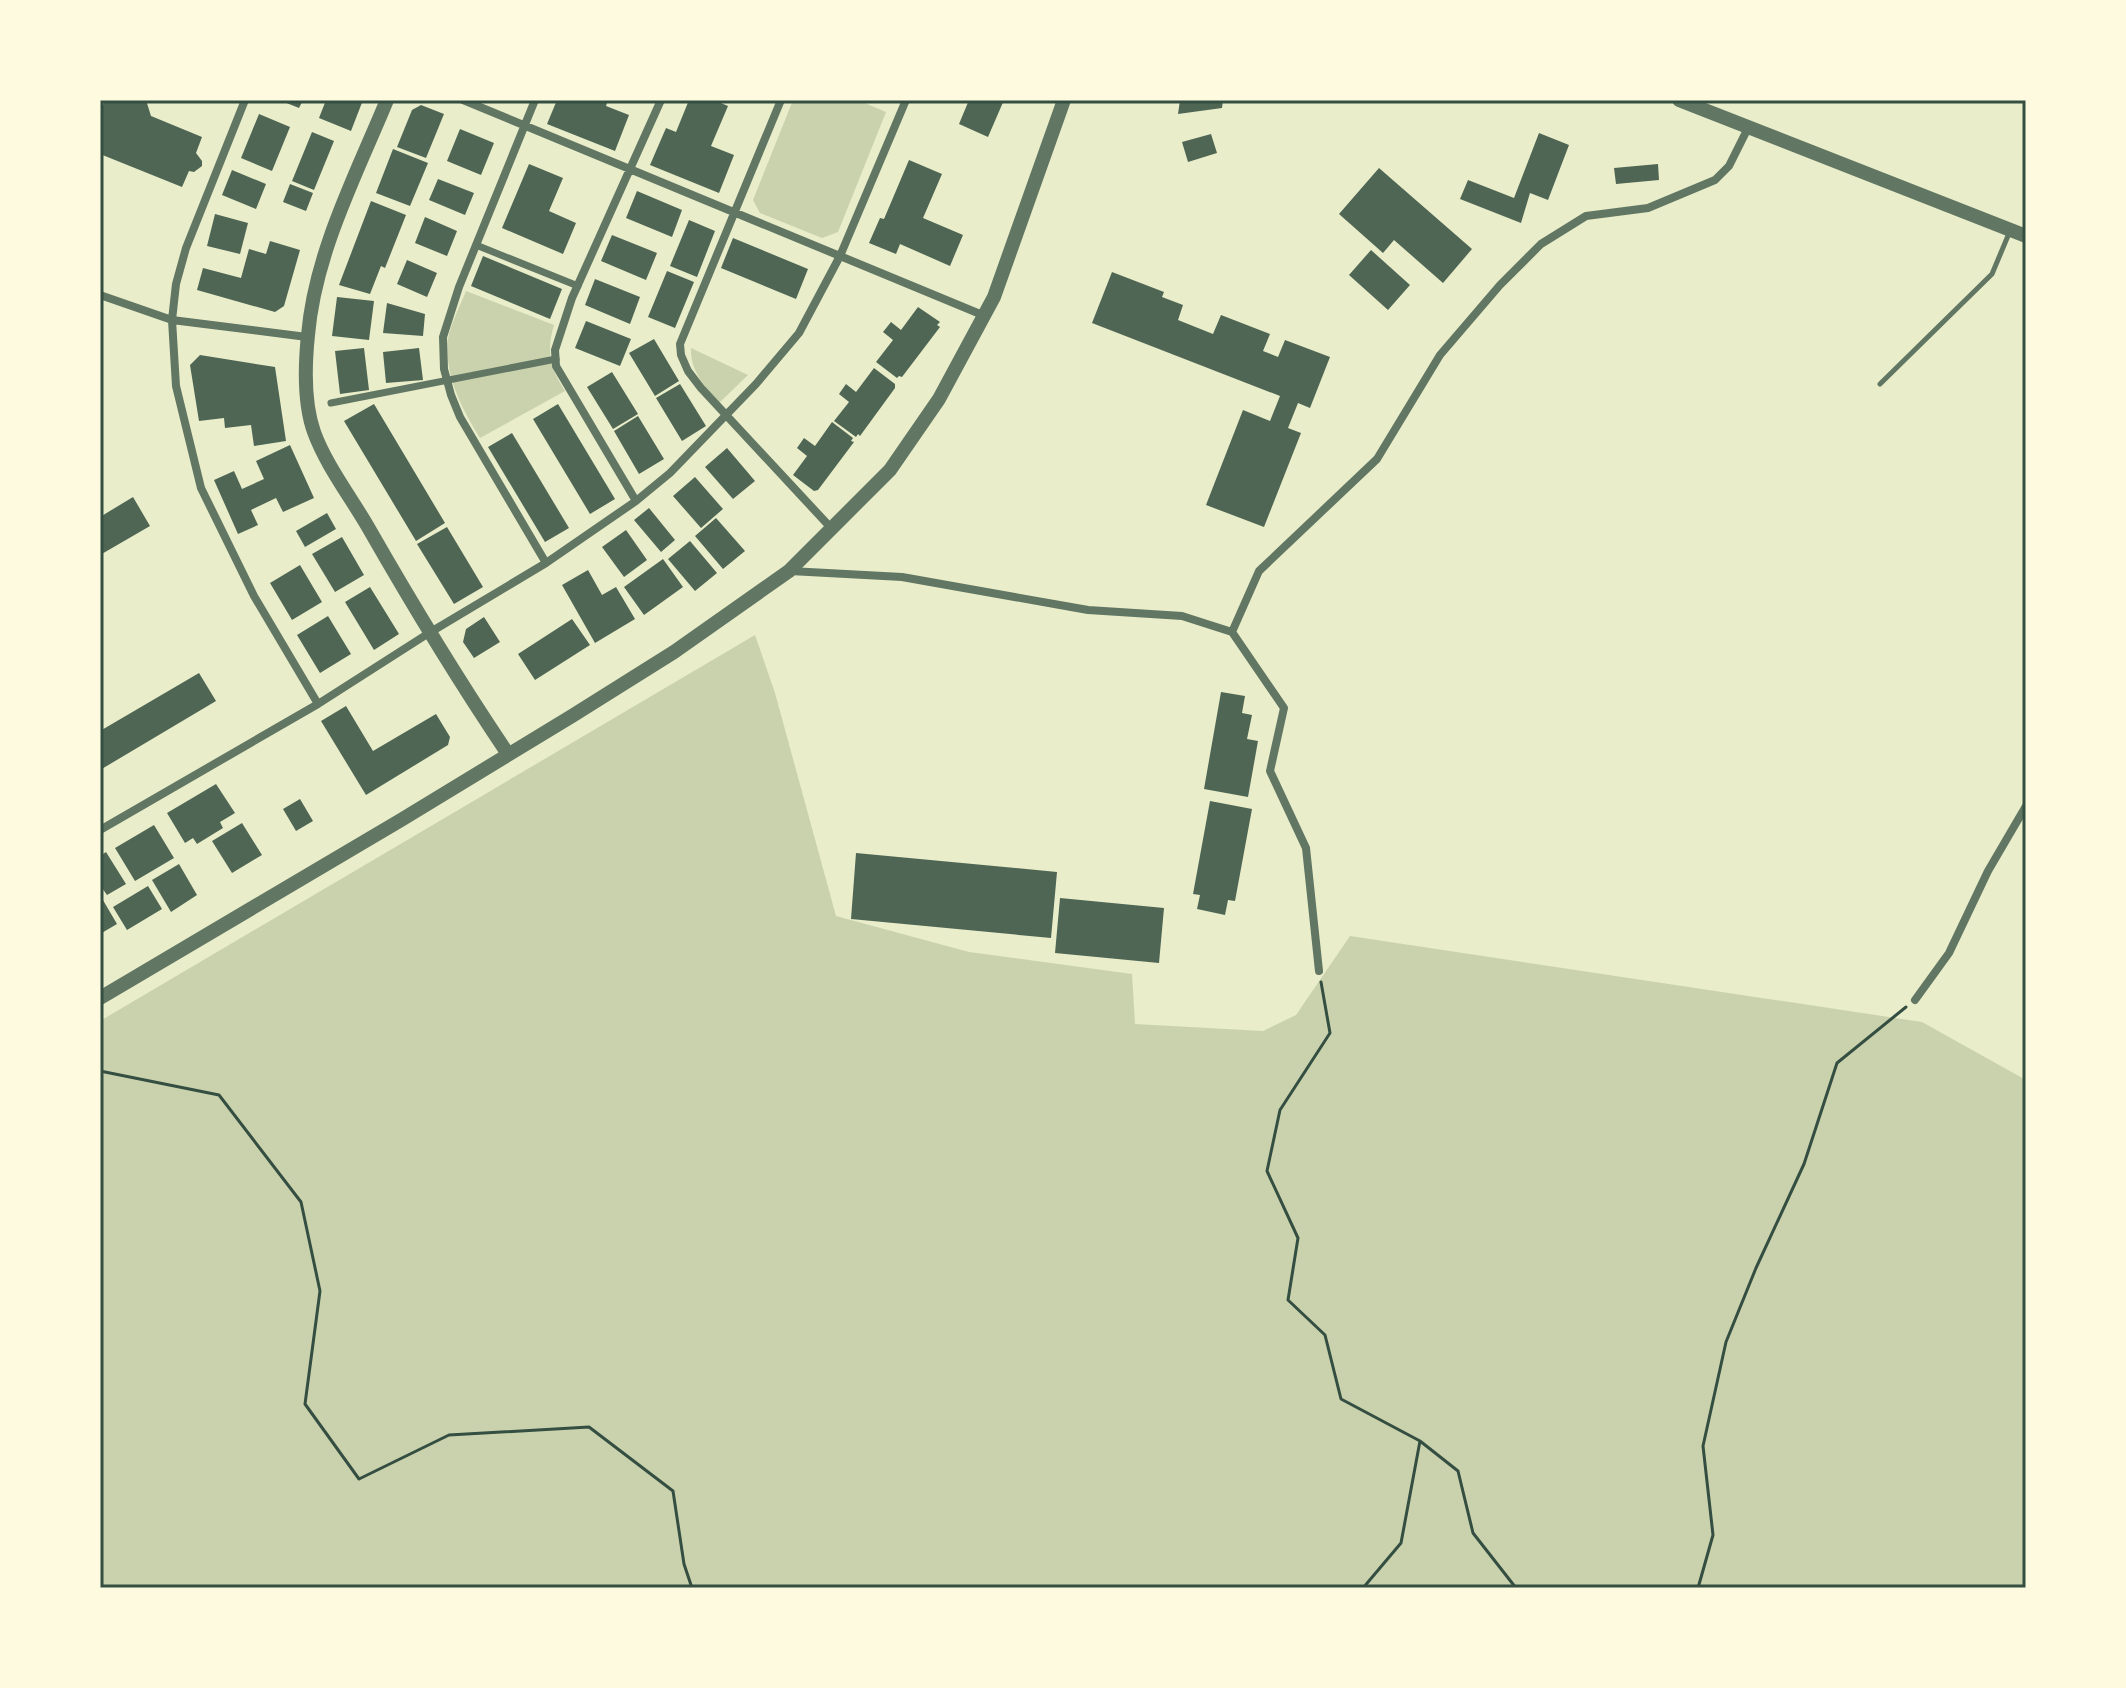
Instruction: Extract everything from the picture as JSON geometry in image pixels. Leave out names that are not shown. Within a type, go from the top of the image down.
[{"type":"street","points":[[245,100],[186,248],[176,284],[172,320],[176,386],[201,488],[254,596],[318,704]]},
{"type":"street","points":[[387,100],[331,236],[312,302],[307,337],[309,407],[314,431],[429,633],[508,754]]},
{"type":"street","points":[[463,100],[985,316]]},
{"type":"street","points":[[535,100],[459,287],[443,337],[443,362],[460,417],[546,563]]},
{"type":"street","points":[[636,501],[556,366],[556,359],[562,325],[661,100]]},
{"type":"street","points":[[781,100],[680,344],[681,355],[688,371],[726,417],[832,529]]},
{"type":"street","points":[[100,830],[318,704],[546,563],[636,501],[670,473],[726,417],[799,333],[840,256],[906,100]]},
{"type":"street","points":[[100,998],[401,820],[674,652],[789,571],[890,470],[939,399],[985,316],[1015,243],[1064,100]]},
{"type":"street","points":[[1679,100],[2026,236]]},
{"type":"street","points":[[1232,632],[1259,571],[1377,459],[1440,355],[1500,285],[1541,244],[1586,216],[1648,208],[1715,180],[1729,166],[1748,128]]},
{"type":"street","points":[[476,245],[578,286]]},
{"type":"street","points":[[100,295],[172,320],[307,337]]},
{"type":"street","points":[[331,403],[556,359]]},
{"type":"street","points":[[789,571],[902,577],[1088,610],[1182,616],[1232,632],[1284,708],[1270,771],[1306,848],[1319,971]]},
{"type":"street","points":[[1915,1000],[1949,953],[1988,871],[2026,806]]},
{"type":"lane","points":[[1880,384],[1992,274],[2010,230]]},
{"type":"path","points":[[1319,971],[1330,1033],[1280,1110],[1267,1171],[1298,1238],[1288,1300],[1325,1335],[1341,1399],[1420,1441],[1458,1471],[1473,1533],[1516,1588]]},
{"type":"path","points":[[1698,1588],[1713,1535],[1703,1446],[1726,1342],[1804,1164],[1837,1063],[1915,1000]]},
{"type":"path","points":[[100,1071],[219,1095],[301,1202],[320,1291],[305,1404],[359,1479],[449,1435],[589,1427],[673,1491],[684,1564],[692,1588]]},
{"type":"path","points":[[1363,1588],[1401,1543],[1420,1441]]},
{"type":"green space","points":[[793,100],[858,100],[886,112],[838,232],[822,238],[760,213],[753,200]]},
{"type":"green space","points":[[466,291],[554,325],[550,343],[551,360],[565,391],[480,438],[456,391],[447,352],[449,333]]},
{"type":"green space","points":[[691,348],[748,375],[719,403],[696,371]]},
{"type":"green space","points":[[755,635],[775,693],[836,916],[969,952],[1132,974],[1135,1024],[1263,1031],[1296,1015],[1350,936],[1922,1022],[2026,1080],[2026,1588],[100,1588],[100,1021]]},
{"type":"building","points":[[105,100],[146,100],[151,116],[202,137],[196,153],[202,166],[194,172],[189,171],[182,187],[100,154],[100,113]]},
{"type":"building","points":[[279,100],[303,100],[299,108]]},
{"type":"building","points":[[326,100],[363,100],[351,131],[319,118]]},
{"type":"building","points":[[557,100],[608,100],[606,106],[629,115],[615,151],[547,124]]},
{"type":"building","points":[[689,100],[714,100],[728,106],[711,146],[734,155],[719,193],[650,165],[666,128],[676,132]]},
{"type":"building","points":[[969,100],[1004,100],[988,137],[959,124]]},
{"type":"building","points":[[1180,100],[1223,100],[1222,108],[1178,114]]},
{"type":"building","points":[[421,105],[444,114],[426,158],[397,147],[412,110]]},
{"type":"building","points":[[259,114],[290,127],[272,171],[241,158]]},
{"type":"building","points":[[460,129],[494,143],[481,175],[447,161]]},
{"type":"building","points":[[312,132],[334,141],[314,190],[292,181]]},
{"type":"building","points":[[1539,133],[1569,145],[1548,200],[1530,193],[1521,223],[1460,199],[1468,180],[1514,198]]},
{"type":"building","points":[[1211,134],[1217,153],[1188,162],[1182,142]]},
{"type":"building","points":[[393,149],[428,163],[410,206],[376,193]]},
{"type":"building","points":[[909,160],[942,174],[923,218],[963,235],[950,266],[900,244],[896,254],[869,243],[880,218],[884,219]]},
{"type":"building","points":[[529,164],[563,178],[549,211],[576,223],[563,254],[502,228]]},
{"type":"building","points":[[1658,164],[1659,180],[1616,184],[1614,168]]},
{"type":"building","points":[[1379,168],[1472,249],[1443,283],[1394,240],[1383,253],[1339,214]]},
{"type":"building","points":[[232,170],[266,184],[256,209],[222,195]]},
{"type":"building","points":[[438,179],[474,193],[465,215],[429,200]]},
{"type":"building","points":[[290,184],[313,193],[306,211],[283,202]]},
{"type":"building","points":[[637,191],[682,210],[672,237],[626,218]]},
{"type":"building","points":[[371,201],[406,215],[385,268],[381,266],[370,294],[339,285]]},
{"type":"building","points":[[215,214],[248,223],[240,254],[207,246]]},
{"type":"building","points":[[425,217],[457,231],[447,256],[415,243]]},
{"type":"building","points":[[689,220],[715,231],[697,277],[670,266]]},
{"type":"building","points":[[612,235],[657,253],[646,280],[601,261]]},
{"type":"building","points":[[733,238],[808,269],[796,299],[721,268]]},
{"type":"building","points":[[270,241],[300,250],[284,306],[275,312],[197,290],[203,268],[241,278],[249,249],[266,254]]},
{"type":"building","points":[[1371,250],[1410,285],[1388,310],[1349,275]]},
{"type":"building","points":[[483,256],[562,289],[550,319],[471,286]]},
{"type":"building","points":[[407,260],[437,273],[427,297],[397,284]]},
{"type":"building","points":[[667,271],[694,282],[675,328],[648,317]]},
{"type":"building","points":[[1112,272],[1164,292],[1162,297],[1183,305],[1178,320],[1213,334],[1221,315],[1270,334],[1263,351],[1278,357],[1285,340],[1330,357],[1310,408],[1298,403],[1288,428],[1301,433],[1264,527],[1206,505],[1243,410],[1270,421],[1280,396],[1092,323]]},
{"type":"building","points":[[595,279],[640,297],[630,324],[585,305]]},
{"type":"building","points":[[337,297],[374,301],[369,340],[332,336]]},
{"type":"building","points":[[387,303],[425,314],[423,336],[383,333]]},
{"type":"building","points":[[918,307],[940,322],[937,325],[940,327],[902,377],[897,378],[876,362],[893,340],[883,332],[891,322],[901,330]]},
{"type":"building","points":[[586,321],[631,339],[620,366],[575,348]]},
{"type":"building","points":[[654,339],[679,381],[655,396],[629,353]]},
{"type":"building","points":[[364,348],[369,390],[340,394],[335,351]]},
{"type":"building","points":[[419,348],[423,380],[386,383],[383,352]]},
{"type":"building","points":[[200,355],[275,367],[286,441],[254,446],[251,425],[225,428],[224,418],[199,421],[190,365]]},
{"type":"building","points":[[874,368],[895,384],[895,388],[860,436],[858,434],[856,437],[834,421],[849,402],[839,394],[846,384],[856,392]]},
{"type":"building","points":[[612,372],[638,414],[613,429],[587,387]]},
{"type":"building","points":[[680,384],[706,426],[682,441],[656,398]]},
{"type":"building","points":[[374,404],[445,523],[416,541],[344,421]]},
{"type":"building","points":[[558,404],[615,499],[590,514],[533,419]]},
{"type":"building","points":[[638,416],[664,459],[639,474],[614,431]]},
{"type":"building","points":[[832,422],[854,442],[818,490],[814,491],[793,475],[807,456],[797,448],[804,438],[815,446]]},
{"type":"building","points":[[512,433],[569,528],[545,542],[488,447]]},
{"type":"building","points":[[290,445],[314,498],[283,512],[276,498],[251,510],[258,525],[238,534],[214,480],[234,471],[242,489],[264,479],[256,461]]},
{"type":"building","points":[[727,448],[755,481],[733,499],[705,467]]},
{"type":"building","points":[[695,477],[723,509],[701,528],[673,496]]},
{"type":"building","points":[[133,497],[150,526],[100,555],[100,517]]},
{"type":"building","points":[[649,508],[675,540],[661,552],[634,520]]},
{"type":"building","points":[[327,513],[336,529],[305,547],[296,531]]},
{"type":"building","points":[[716,518],[745,551],[723,569],[695,536]]},
{"type":"building","points":[[447,527],[483,587],[454,604],[417,544]]},
{"type":"building","points":[[626,530],[647,560],[624,577],[602,547]]},
{"type":"building","points":[[342,537],[364,575],[335,592],[312,554]]},
{"type":"building","points":[[690,541],[717,573],[695,591],[668,559]]},
{"type":"building","points":[[663,559],[683,587],[644,615],[624,587]]},
{"type":"building","points":[[300,565],[322,602],[292,620],[270,583]]},
{"type":"building","points":[[588,570],[602,595],[616,587],[635,619],[595,643],[562,585]]},
{"type":"building","points":[[370,587],[399,634],[374,650],[345,602]]},
{"type":"building","points":[[328,616],[351,654],[320,673],[297,635]]},
{"type":"building","points":[[484,617],[500,642],[474,658],[463,642],[466,629]]},
{"type":"building","points":[[572,619],[590,645],[535,680],[518,654]]},
{"type":"building","points":[[199,673],[216,701],[100,770],[100,731]]},
{"type":"building","points":[[1221,692],[1245,696],[1242,713],[1252,715],[1247,739],[1258,741],[1248,797],[1204,789]]},
{"type":"building","points":[[346,706],[373,751],[436,714],[450,737],[448,745],[366,795],[321,721]]},
{"type":"building","points":[[216,784],[235,813],[220,822],[223,828],[197,844],[193,838],[185,843],[167,813]]},
{"type":"building","points":[[300,799],[313,821],[296,831],[283,809]]},
{"type":"building","points":[[1210,801],[1252,809],[1235,901],[1228,900],[1225,915],[1197,909],[1200,895],[1193,894]]},
{"type":"building","points":[[242,823],[262,855],[232,873],[212,841]]},
{"type":"building","points":[[154,825],[174,858],[135,881],[115,848]]},
{"type":"building","points":[[106,852],[126,884],[107,895],[100,885],[100,856]]},
{"type":"building","points":[[856,853],[1057,872],[1051,938],[851,919]]},
{"type":"building","points":[[179,864],[197,895],[171,912],[152,880]]},
{"type":"building","points":[[148,886],[162,909],[127,930],[113,907]]},
{"type":"building","points":[[100,895],[117,924],[100,934]]},
{"type":"building","points":[[1060,898],[1164,908],[1159,963],[1055,953]]}]
